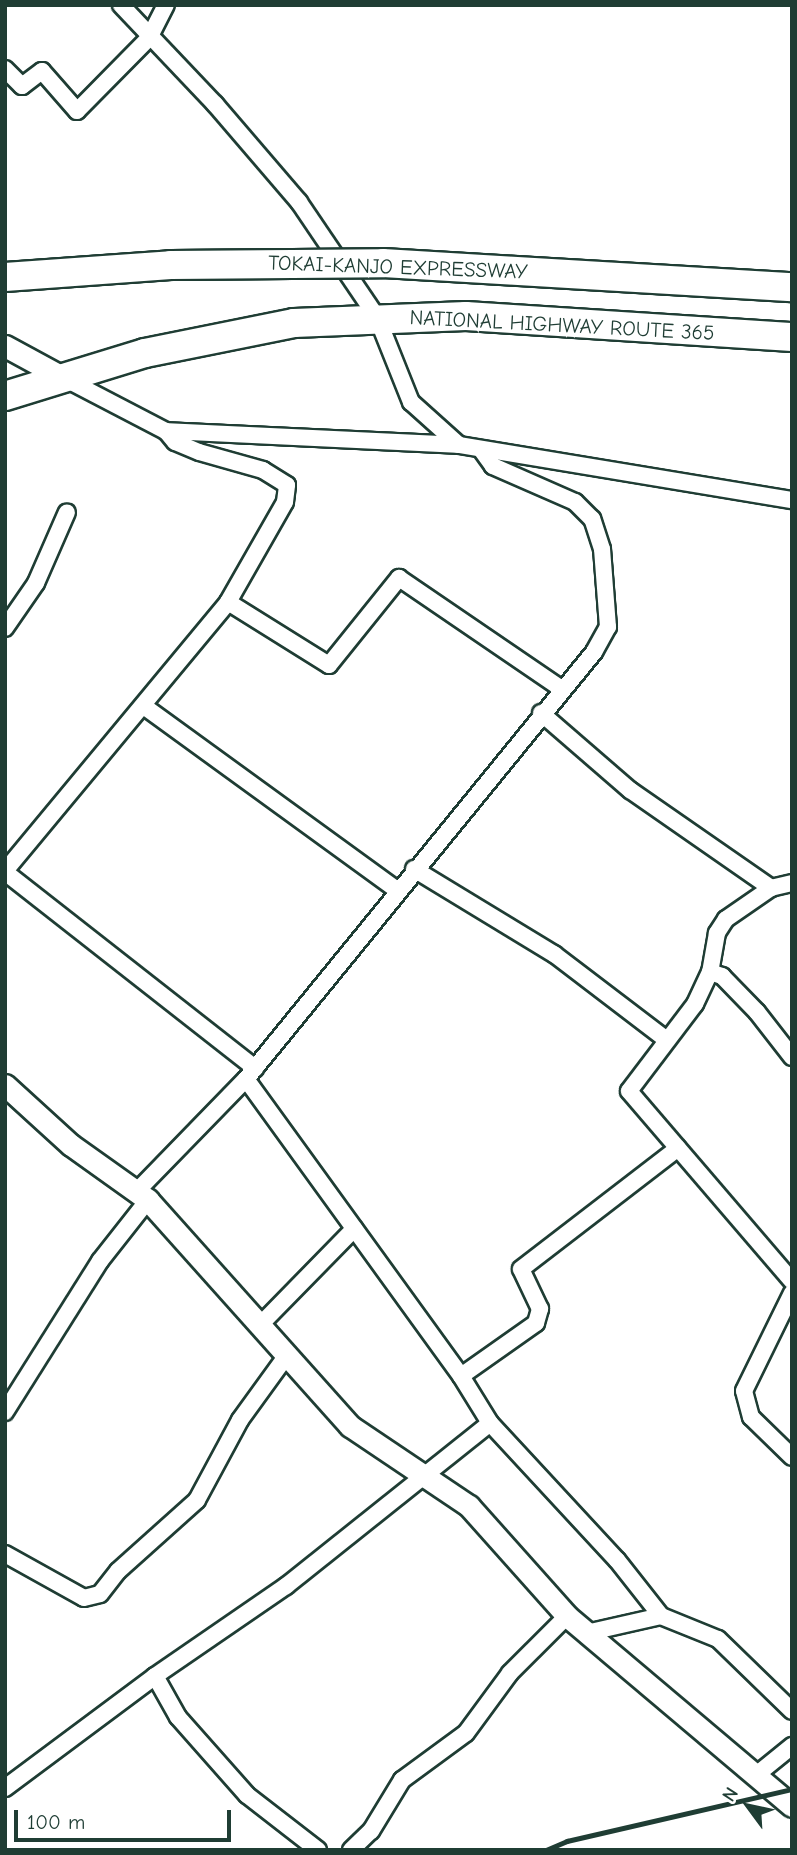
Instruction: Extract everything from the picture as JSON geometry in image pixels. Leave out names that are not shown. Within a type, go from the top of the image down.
[{"type":"highway","name":"TOKAI-KANJO EXPRESSWAY","points":[[5,277],[170,265],[383,263],[792,287]]},
{"type":"highway","name":"NATIONAL HIGHWAY ROUTE 365","points":[[5,396],[145,353],[294,323],[377,317],[466,316],[792,337]]},
{"type":"street","points":[[121,5],[149,38],[215,104],[299,202],[377,317],[411,402],[459,445]]},
{"type":"street","points":[[5,69],[22,86],[42,71],[77,111],[149,38],[166,5]]},
{"type":"street","points":[[5,346],[166,431],[175,442],[263,470],[287,485],[285,502],[228,602],[145,707],[5,872],[250,1074],[354,1229],[461,1376],[490,1423],[617,1560],[661,1616],[718,1639],[792,1712]]},
{"type":"street","points":[[166,431],[459,445],[482,451],[792,500]]},
{"type":"street","points":[[5,1412],[143,1196],[250,1074],[541,713],[594,652],[608,628],[602,549],[592,519],[575,502],[493,466],[482,451]]},
{"type":"street","points":[[5,628],[36,583],[67,512]]},
{"type":"street","points":[[228,602],[329,665],[399,579],[562,690]]},
{"type":"street","points":[[145,707],[397,890]]},
{"type":"street","points":[[541,713],[630,790],[771,888]]},
{"type":"street","points":[[414,869],[554,954],[667,1040]]},
{"type":"street","points":[[792,883],[771,888],[726,919],[716,933],[710,972],[695,1004],[629,1091],[792,1281]]},
{"type":"street","points":[[710,972],[723,976],[757,1012],[792,1057]]},
{"type":"street","points":[[5,1085],[71,1144],[143,1196],[262,1323],[350,1426],[469,1506],[567,1616],[792,1806]]},
{"type":"street","points":[[461,1376],[536,1323],[540,1309],[521,1269],[678,1148]]},
{"type":"street","points":[[262,1323],[354,1229]]},
{"type":"street","points":[[792,1293],[744,1391],[751,1417],[792,1457]]},
{"type":"street","points":[[5,1554],[84,1598],[100,1594],[118,1571],[197,1500],[240,1420],[287,1355]]},
{"type":"street","points":[[5,1788],[155,1676],[286,1586],[425,1474],[467,1446],[490,1423]]},
{"type":"street","points":[[351,1850],[371,1831],[402,1780],[466,1733],[510,1673],[567,1616]]},
{"type":"street","points":[[586,1633],[661,1616]]},
{"type":"street","points":[[155,1676],[178,1717],[247,1795],[318,1850]]},
{"type":"street","points":[[755,1776],[792,1746]]},
{"type":"railway","points":[[546,1850],[567,1841],[792,1789]]}]
